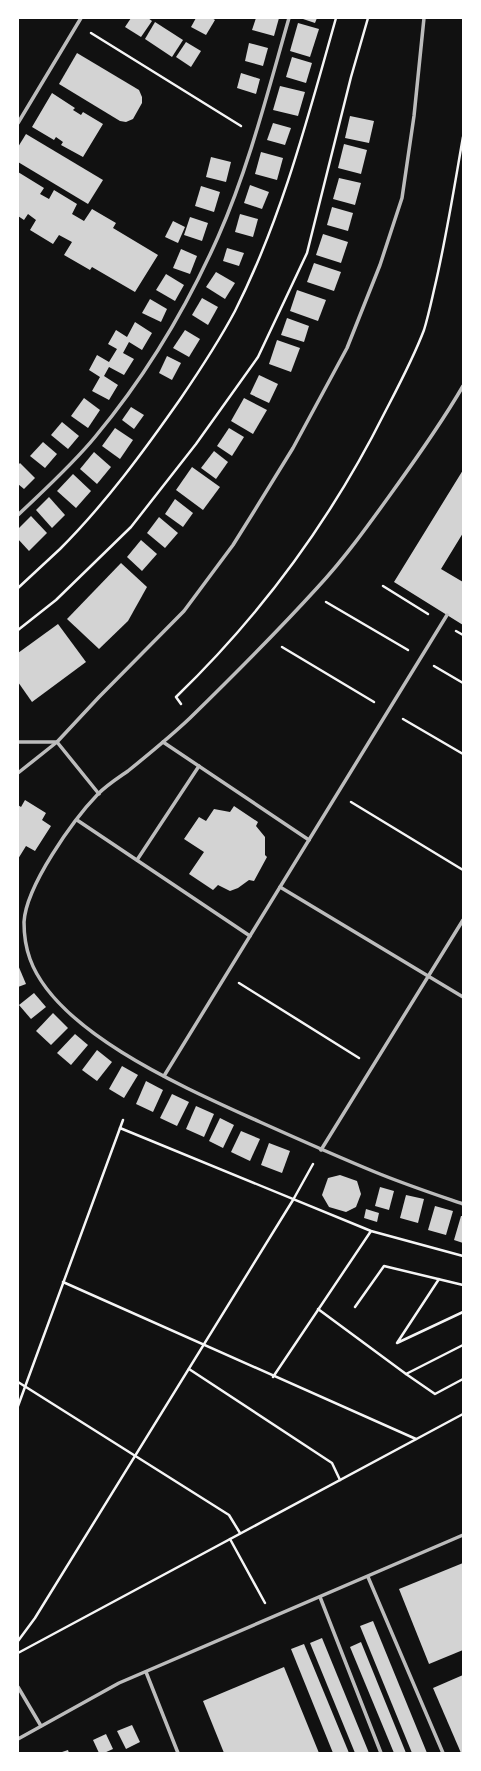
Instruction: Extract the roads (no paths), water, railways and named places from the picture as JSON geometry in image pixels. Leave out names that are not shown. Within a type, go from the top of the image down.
[{"type":"street","points":[[18,123],[81,18]]},
{"type":"street","points":[[18,515],[47,488],[94,438],[128,394],[160,348],[190,297],[218,236],[255,135],[289,18]]},
{"type":"street","points":[[18,773],[57,742],[184,611],[233,545],[293,448],[347,348],[380,265],[402,198],[414,116],[424,18]]},
{"type":"street","points":[[463,386],[438,427],[366,528],[312,594],[190,718],[99,794],[77,820],[34,885],[27,903],[24,922],[25,939],[30,960],[44,984],[57,1001],[85,1027],[112,1047],[203,1096],[321,1150],[377,1173],[463,1204]]},
{"type":"street","points":[[164,1076],[447,615]]},
{"type":"street","points":[[18,742],[57,742]]},
{"type":"street","points":[[57,742],[99,794]]},
{"type":"street","points":[[163,742],[309,840]]},
{"type":"street","points":[[137,860],[199,766]]},
{"type":"street","points":[[77,820],[250,936]]},
{"type":"street","points":[[280,887],[463,997]]},
{"type":"street","points":[[321,1150],[463,920]]},
{"type":"street","points":[[18,1739],[119,1683],[463,1535]]},
{"type":"street","points":[[368,1577],[443,1753]]},
{"type":"street","points":[[320,1597],[381,1753]]},
{"type":"street","points":[[146,1672],[178,1753]]},
{"type":"street","points":[[18,1687],[41,1726]]}]
